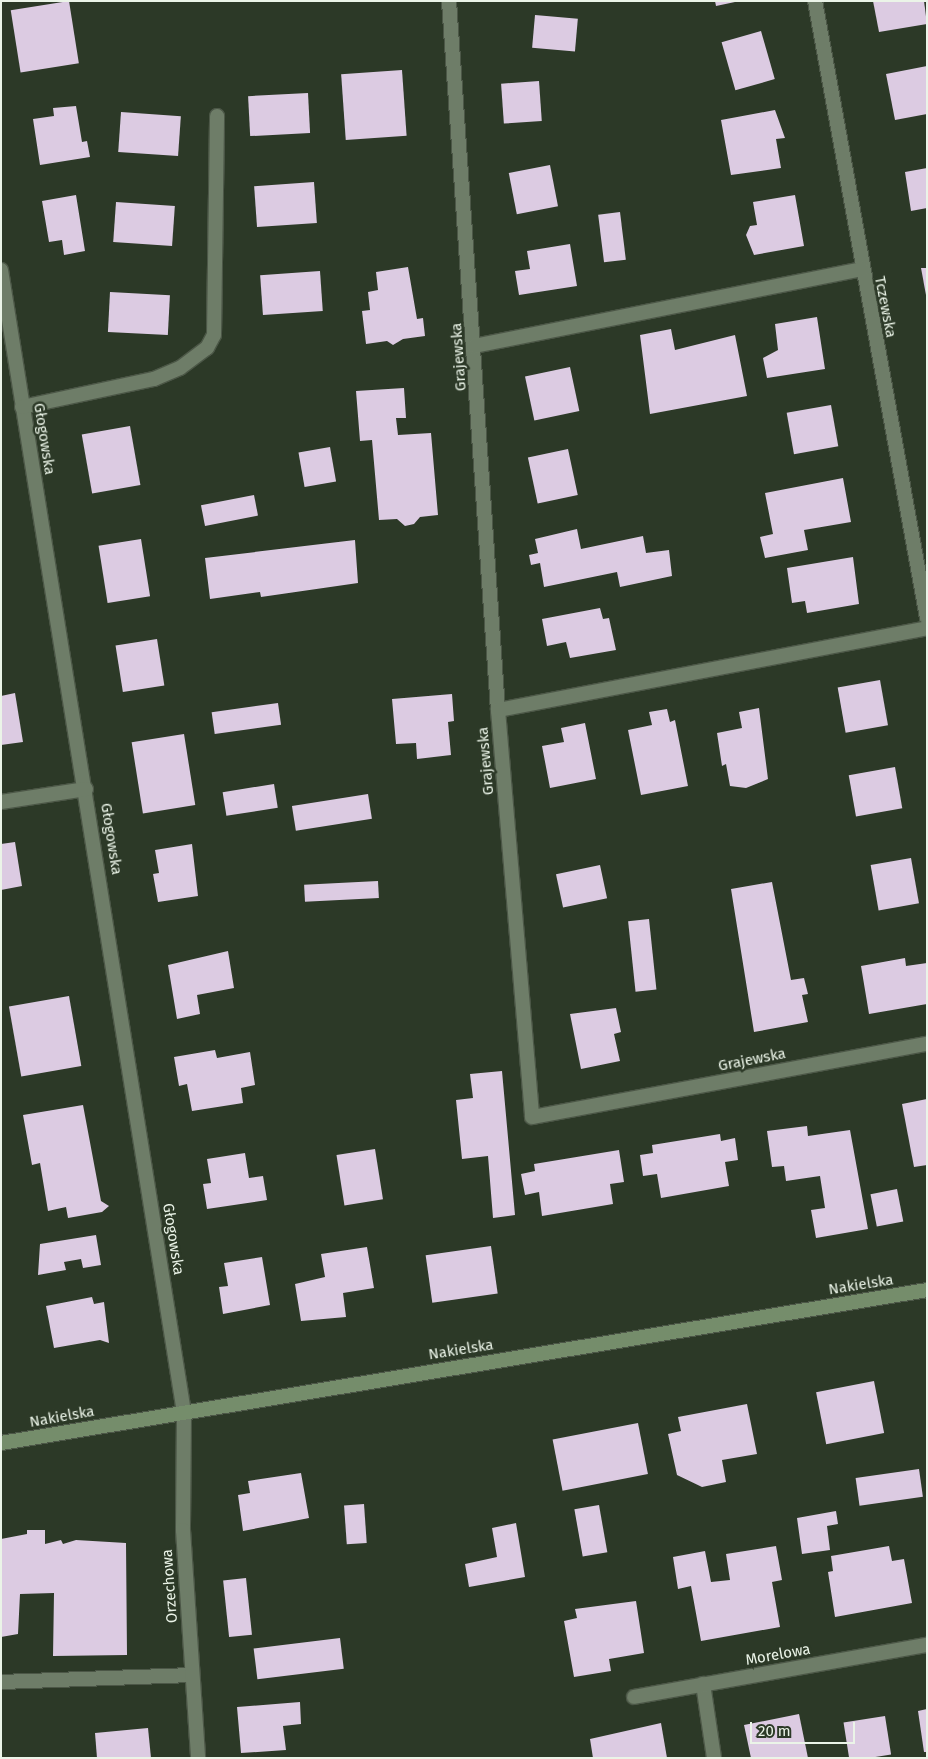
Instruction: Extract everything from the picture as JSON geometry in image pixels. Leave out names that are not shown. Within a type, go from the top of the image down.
[{"type":"main road","name":"Nakielska","points":[[1,1443],[927,1290]]},
{"type":"street","name":"Grajewska","points":[[449,1],[498,710],[532,1117],[927,1044]]},
{"type":"street","name":"Tczewska","points":[[815,1],[862,268],[922,571],[927,618]]},
{"type":"street","points":[[22,407],[154,379],[180,368],[207,348],[214,335],[217,116]]},
{"type":"street","points":[[474,346],[862,268]]},
{"type":"street","name":"Głogowska","points":[[1,270],[86,789],[184,1413]]},
{"type":"street","points":[[498,710],[927,628]]},
{"type":"street","points":[[1,802],[86,789]]},
{"type":"street","name":"Orzechowa","points":[[184,1413],[183,1530],[198,1758]]},
{"type":"street","name":"Morelowa","points":[[634,1697],[927,1645]]},
{"type":"street","points":[[1,1682],[192,1675]]},
{"type":"street","points":[[703,1684],[714,1758]]},
{"type":"building","points":[[69,1],[79,63],[21,72],[11,10]]},
{"type":"building","points":[[715,1],[735,1],[735,2],[716,6]]},
{"type":"building","points":[[873,1],[924,1],[927,24],[879,32]]},
{"type":"building","points":[[535,15],[578,19],[575,52],[532,48]]},
{"type":"building","points":[[761,31],[775,79],[735,90],[722,42]]},
{"type":"building","points":[[927,66],[927,114],[895,120],[886,74]]},
{"type":"building","points":[[402,70],[407,136],[346,140],[341,74]]},
{"type":"building","points":[[539,81],[542,121],[504,124],[501,84]]},
{"type":"building","points":[[308,93],[310,133],[250,136],[248,96]]},
{"type":"building","points":[[76,106],[82,142],[87,141],[90,157],[40,165],[33,119],[54,116],[53,108]]},
{"type":"building","points":[[775,110],[785,138],[776,139],[781,168],[731,175],[721,120]]},
{"type":"building","points":[[121,112],[181,116],[178,156],[118,152]]},
{"type":"building","points":[[550,165],[558,206],[517,214],[509,173]]},
{"type":"building","points":[[927,168],[927,208],[911,211],[905,172]]},
{"type":"building","points":[[314,182],[317,223],[257,227],[254,186]]},
{"type":"building","points":[[76,195],[85,251],[64,255],[62,240],[49,242],[42,201]]},
{"type":"building","points":[[795,195],[804,246],[754,255],[746,235],[750,226],[757,225],[753,202]]},
{"type":"building","points":[[116,202],[175,206],[172,246],[113,242]]},
{"type":"building","points":[[620,212],[626,260],[604,262],[598,215]]},
{"type":"building","points":[[570,244],[577,286],[519,295],[515,271],[530,269],[527,251]]},
{"type":"building","points":[[408,267],[417,319],[423,318],[425,336],[403,339],[393,345],[387,341],[366,344],[362,311],[370,310],[368,292],[378,290],[376,272]]},
{"type":"building","points":[[921,268],[927,268],[927,295],[926,295]]},
{"type":"building","points":[[320,271],[323,311],[263,315],[260,275]]},
{"type":"building","points":[[110,292],[170,295],[168,335],[108,332]]},
{"type":"building","points":[[817,317],[825,369],[767,378],[763,358],[778,350],[775,324]]},
{"type":"building","points":[[671,329],[675,350],[735,335],[747,396],[650,414],[640,335]]},
{"type":"building","points":[[570,367],[579,411],[534,421],[525,377]]},
{"type":"building","points":[[404,388],[406,418],[396,418],[398,435],[431,433],[438,515],[420,517],[414,524],[405,526],[397,519],[379,520],[372,440],[360,441],[356,391]]},
{"type":"building","points":[[831,405],[838,446],[794,454],[787,413]]},
{"type":"building","points":[[130,426],[140,485],[92,494],[82,435]]},
{"type":"building","points":[[330,447],[336,481],[305,487],[298,453]]},
{"type":"building","points":[[568,449],[578,495],[538,503],[528,458]]},
{"type":"building","points":[[843,478],[851,522],[804,530],[808,550],[765,558],[760,537],[773,534],[765,493]]},
{"type":"building","points":[[254,495],[258,516],[205,526],[201,505]]},
{"type":"building","points":[[577,529],[581,549],[643,536],[646,553],[669,550],[672,576],[620,587],[617,572],[544,587],[540,563],[531,565],[529,555],[538,553],[535,539]]},
{"type":"building","points":[[141,539],[150,596],[108,603],[99,546]]},
{"type":"building","points":[[355,540],[358,583],[261,597],[260,592],[210,599],[205,558]]},
{"type":"building","points":[[853,557],[859,604],[807,613],[805,601],[792,603],[787,568]]},
{"type":"building","points":[[600,608],[603,619],[609,618],[616,650],[570,658],[566,642],[547,646],[542,619]]},
{"type":"building","points":[[157,639],[164,685],[123,692],[116,646]]},
{"type":"building","points":[[880,680],[888,725],[846,733],[838,687]]},
{"type":"building","points":[[15,693],[23,742],[1,745],[1,696]]},
{"type":"building","points":[[452,694],[454,721],[448,722],[451,755],[417,759],[416,743],[396,744],[392,699]]},
{"type":"building","points":[[278,703],[281,725],[215,734],[212,712]]},
{"type":"building","points":[[759,708],[768,779],[746,788],[730,786],[726,764],[722,766],[717,733],[742,728],[739,712]]},
{"type":"building","points":[[667,709],[670,722],[675,720],[688,786],[641,795],[628,730],[652,725],[649,712]]},
{"type":"building","points":[[585,723],[596,779],[550,788],[542,746],[564,742],[561,728]]},
{"type":"building","points":[[184,734],[195,805],[143,813],[132,742]]},
{"type":"building","points":[[895,767],[902,808],[856,817],[849,775]]},
{"type":"building","points":[[274,784],[278,808],[226,816],[223,792]]},
{"type":"building","points":[[368,794],[372,819],[296,831],[292,806]]},
{"type":"building","points":[[15,842],[22,886],[1,890],[1,844]]},
{"type":"building","points":[[192,844],[198,896],[158,902],[153,874],[159,873],[155,850]]},
{"type":"building","points":[[911,858],[919,903],[879,910],[871,865]]},
{"type":"building","points":[[600,865],[607,898],[563,908],[556,874]]},
{"type":"building","points":[[378,881],[379,898],[305,902],[304,885]]},
{"type":"building","points":[[772,882],[791,980],[804,978],[808,994],[802,995],[808,1022],[754,1032],[731,889]]},
{"type":"building","points":[[649,919],[656,990],[636,992],[628,921]]},
{"type":"building","points":[[228,951],[234,988],[197,995],[200,1014],[177,1019],[168,965]]},
{"type":"building","points":[[905,958],[906,966],[927,963],[927,1004],[869,1014],[861,966]]},
{"type":"building","points":[[69,996],[81,1066],[21,1077],[9,1007]]},
{"type":"building","points":[[616,1008],[621,1032],[614,1034],[620,1061],[581,1069],[570,1014]]},
{"type":"building","points":[[215,1050],[217,1058],[250,1052],[255,1085],[241,1088],[243,1103],[192,1111],[187,1084],[179,1086],[174,1057]]},
{"type":"building","points":[[502,1071],[515,1215],[493,1218],[488,1156],[462,1159],[456,1100],[473,1098],[470,1074]]},
{"type":"building","points":[[927,1099],[927,1165],[914,1167],[902,1104]]},
{"type":"building","points":[[83,1105],[101,1201],[109,1206],[102,1212],[68,1218],[66,1207],[48,1211],[40,1163],[32,1165],[23,1115]]},
{"type":"building","points":[[807,1126],[808,1136],[850,1130],[868,1229],[816,1238],[811,1210],[825,1208],[820,1176],[786,1181],[784,1166],[772,1167],[767,1131]]},
{"type":"building","points":[[720,1134],[721,1141],[735,1138],[738,1160],[725,1162],[729,1186],[661,1198],[657,1174],[643,1176],[640,1155],[653,1153],[652,1145]]},
{"type":"building","points":[[375,1149],[383,1199],[344,1205],[336,1155]]},
{"type":"building","points":[[619,1150],[624,1182],[610,1184],[613,1204],[542,1216],[539,1192],[525,1195],[521,1174],[535,1171],[534,1164]]},
{"type":"building","points":[[245,1153],[249,1178],[263,1176],[267,1200],[207,1209],[203,1184],[211,1183],[207,1159]]},
{"type":"building","points":[[897,1189],[903,1221],[877,1227],[870,1194]]},
{"type":"building","points":[[96,1235],[101,1265],[83,1268],[81,1259],[64,1262],[66,1270],[38,1275],[40,1244]]},
{"type":"building","points":[[491,1246],[498,1294],[432,1303],[426,1255]]},
{"type":"building","points":[[367,1247],[374,1288],[343,1293],[346,1317],[301,1321],[295,1284],[325,1277],[321,1254]]},
{"type":"building","points":[[262,1257],[270,1305],[223,1314],[219,1287],[228,1286],[224,1263]]},
{"type":"building","points":[[92,1297],[94,1304],[104,1302],[109,1343],[100,1340],[54,1348],[46,1306]]},
{"type":"building","points":[[874,1381],[884,1433],[826,1444],[816,1392]]},
{"type":"building","points":[[747,1404],[757,1454],[722,1460],[726,1482],[702,1487],[677,1475],[668,1434],[681,1431],[678,1417]]},
{"type":"building","points":[[638,1423],[648,1474],[563,1491],[553,1440]]},
{"type":"building","points":[[919,1469],[923,1497],[860,1506],[856,1478]]},
{"type":"building","points":[[301,1473],[309,1518],[243,1531],[238,1495],[250,1493],[248,1481]]},
{"type":"building","points":[[364,1504],[367,1543],[347,1544],[344,1505]]},
{"type":"building","points":[[599,1505],[607,1552],[583,1557],[574,1509]]},
{"type":"building","points":[[836,1511],[838,1524],[827,1526],[830,1550],[802,1554],[797,1518]]},
{"type":"building","points":[[516,1523],[525,1577],[469,1587],[465,1564],[497,1557],[492,1528]]},
{"type":"building","points":[[27,1530],[45,1530],[45,1544],[61,1540],[63,1544],[76,1540],[126,1543],[127,1655],[53,1656],[54,1593],[20,1594],[18,1634],[1,1637],[1,1539],[27,1534]]},
{"type":"building","points":[[776,1546],[782,1580],[772,1582],[780,1627],[701,1641],[691,1586],[678,1589],[673,1557],[705,1551],[711,1582],[730,1580],[726,1554]]},
{"type":"building","points":[[889,1546],[892,1561],[904,1559],[912,1603],[835,1617],[828,1572],[833,1571],[831,1556]]},
{"type":"building","points":[[246,1578],[252,1635],[229,1637],[223,1580]]},
{"type":"building","points":[[636,1601],[644,1653],[609,1659],[611,1671],[574,1677],[564,1621],[577,1618],[575,1609]]},
{"type":"building","points":[[340,1638],[344,1669],[257,1679],[254,1649]]},
{"type":"building","points":[[300,1702],[301,1724],[283,1726],[286,1750],[241,1753],[237,1707]]},
{"type":"building","points":[[927,1709],[927,1752],[924,1752],[918,1711]]},
{"type":"building","points":[[799,1714],[808,1758],[751,1758],[744,1725]]},
{"type":"building","points":[[885,1716],[891,1755],[869,1758],[849,1758],[844,1723]]},
{"type":"building","points":[[661,1723],[667,1758],[593,1758],[590,1739]]},
{"type":"building","points":[[148,1728],[151,1758],[97,1758],[95,1733]]}]
